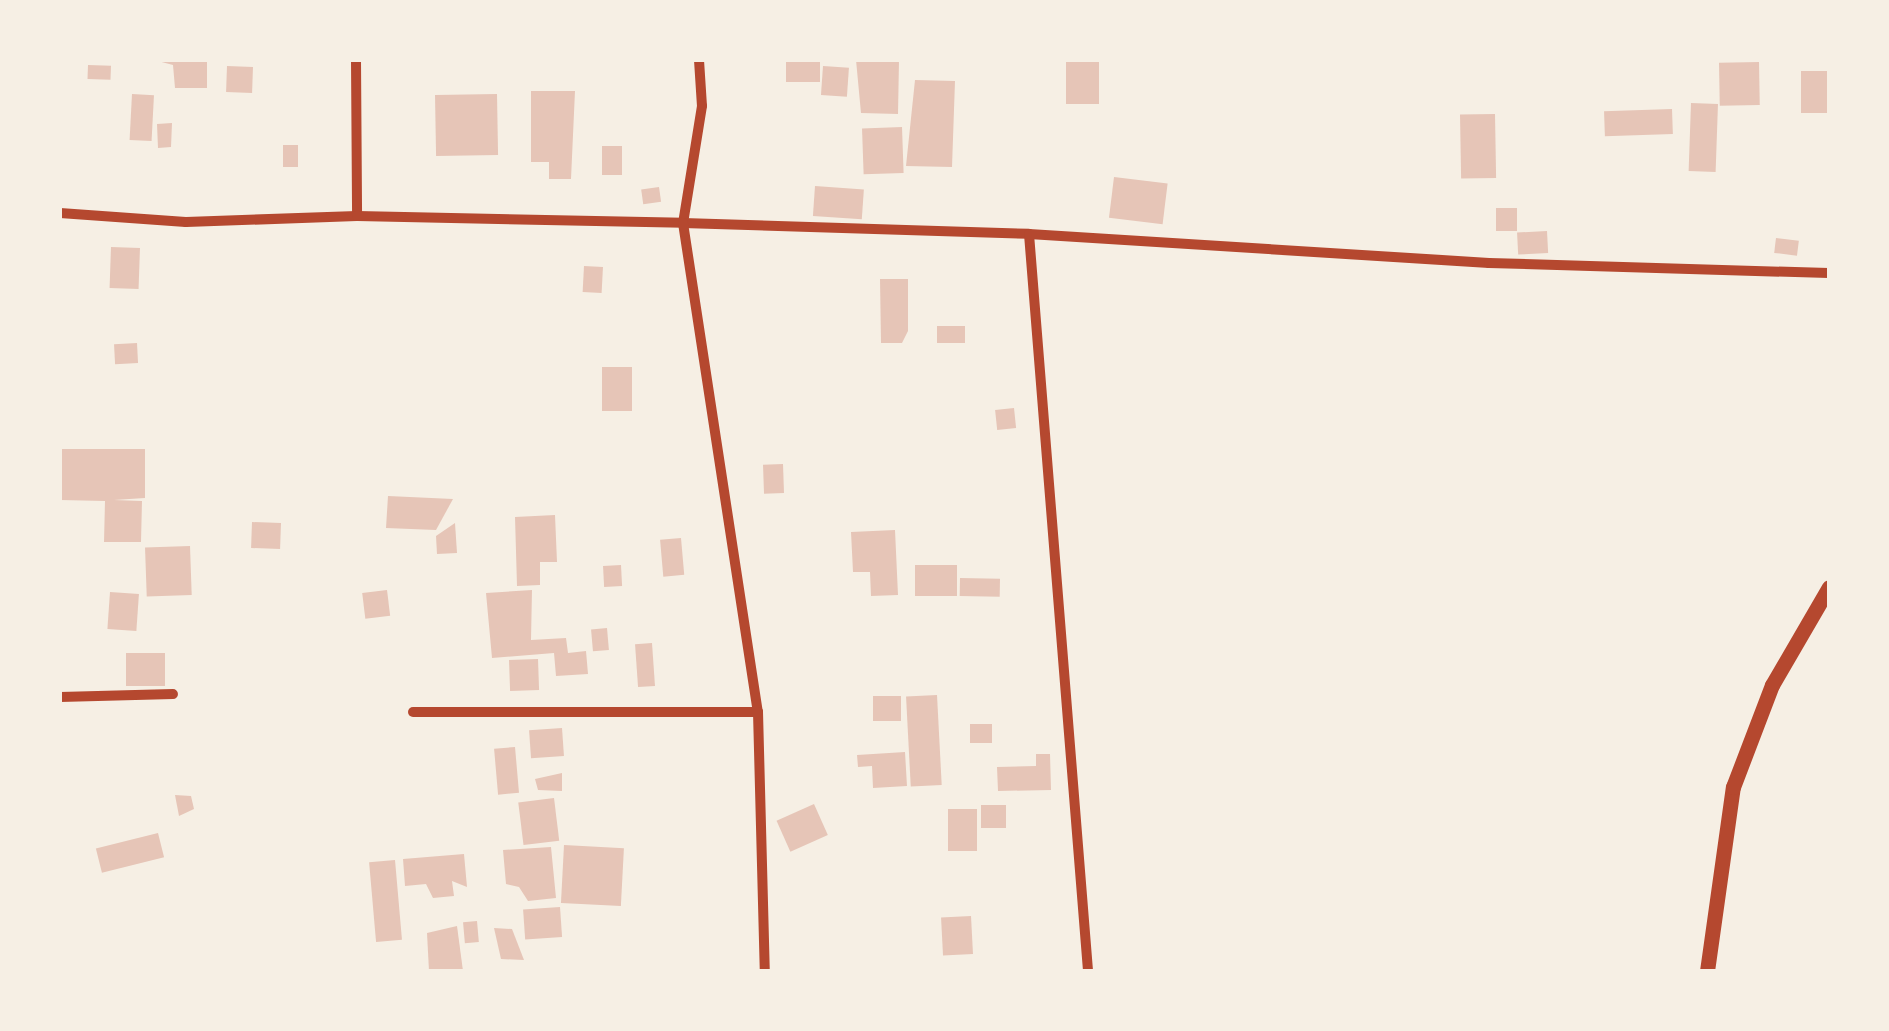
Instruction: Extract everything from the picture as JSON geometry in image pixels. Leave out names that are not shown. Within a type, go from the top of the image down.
[{"type":"street","points":[[356,60],[357,216]]},
{"type":"street","points":[[699,60],[702,106],[683,223],[758,712],[765,971]]},
{"type":"street","points":[[60,213],[186,222],[357,216],[1030,234],[1490,263],[1829,274]]},
{"type":"street","points":[[1030,234],[1088,971]]},
{"type":"street","points":[[1707,971],[1734,787],[1772,685],[1829,587]]},
{"type":"street","points":[[60,697],[173,694]]},
{"type":"street","points":[[413,712],[758,712]]},
{"type":"building","points":[[154,60],[207,60],[207,88],[175,88],[173,65]]},
{"type":"building","points":[[786,60],[820,60],[820,82],[786,82]]},
{"type":"building","points":[[856,60],[899,60],[898,114],[861,113]]},
{"type":"building","points":[[1066,60],[1099,60],[1099,104],[1066,104]]},
{"type":"building","points":[[1759,62],[1760,105],[1720,106],[1719,63]]},
{"type":"building","points":[[88,65],[111,66],[110,80],[88,79]]},
{"type":"building","points":[[227,66],[253,67],[252,93],[226,92]]},
{"type":"building","points":[[823,66],[849,68],[847,97],[821,95]]},
{"type":"building","points":[[1801,71],[1829,71],[1829,113],[1801,113]]},
{"type":"building","points":[[915,80],[955,81],[952,167],[906,166]]},
{"type":"building","points":[[531,91],[575,91],[571,179],[549,179],[549,162],[531,162]]},
{"type":"building","points":[[132,94],[154,95],[152,141],[130,140]]},
{"type":"building","points":[[497,94],[498,155],[436,156],[435,95]]},
{"type":"building","points":[[1691,103],[1718,104],[1716,172],[1689,171]]},
{"type":"building","points":[[1672,109],[1673,134],[1605,136],[1604,111]]},
{"type":"building","points":[[1495,114],[1496,178],[1461,179],[1460,115]]},
{"type":"building","points":[[172,123],[171,147],[158,148],[157,124]]},
{"type":"building","points":[[902,127],[904,173],[864,174],[862,128]]},
{"type":"building","points":[[283,145],[298,145],[298,167],[283,167]]},
{"type":"building","points":[[602,146],[622,146],[622,175],[602,175]]},
{"type":"building","points":[[1114,177],[1168,184],[1163,224],[1109,218]]},
{"type":"building","points":[[815,186],[864,189],[862,219],[813,216]]},
{"type":"building","points":[[659,187],[661,202],[643,204],[641,190]]},
{"type":"building","points":[[1496,208],[1517,208],[1517,231],[1496,231]]},
{"type":"building","points":[[1547,231],[1548,253],[1518,255],[1517,233]]},
{"type":"building","points":[[1776,238],[1799,241],[1797,256],[1774,253]]},
{"type":"building","points":[[111,247],[140,248],[139,289],[110,288]]},
{"type":"building","points":[[584,266],[603,267],[602,293],[583,292]]},
{"type":"building","points":[[880,279],[908,279],[908,331],[902,343],[881,343]]},
{"type":"building","points":[[937,326],[965,326],[965,343],[937,343]]},
{"type":"building","points":[[137,343],[138,363],[115,364],[114,344]]},
{"type":"building","points":[[602,367],[632,367],[632,411],[602,411]]},
{"type":"building","points":[[1014,408],[1016,428],[997,430],[995,410]]},
{"type":"building","points":[[60,449],[145,449],[145,498],[114,500],[142,501],[141,542],[104,542],[105,501],[60,500]]},
{"type":"building","points":[[783,464],[784,493],[764,494],[763,465]]},
{"type":"building","points":[[388,496],[453,499],[436,530],[386,528]]},
{"type":"building","points":[[555,515],[557,562],[540,562],[540,585],[517,586],[515,517]]},
{"type":"building","points":[[252,522],[281,523],[280,549],[251,548]]},
{"type":"building","points":[[455,523],[457,553],[437,554],[436,536]]},
{"type":"building","points":[[895,530],[898,595],[871,596],[870,572],[853,572],[851,532]]},
{"type":"building","points":[[681,538],[684,575],[663,577],[660,540]]},
{"type":"building","points":[[190,546],[192,595],[147,597],[145,548]]},
{"type":"building","points":[[621,565],[622,586],[604,587],[603,566]]},
{"type":"building","points":[[915,565],[957,565],[957,596],[915,596]]},
{"type":"building","points":[[960,578],[1000,579],[1000,597],[960,596]]},
{"type":"building","points":[[387,590],[390,616],[365,619],[362,593]]},
{"type":"building","points":[[532,590],[531,640],[566,638],[568,653],[586,651],[588,674],[556,676],[554,653],[492,658],[486,593]]},
{"type":"building","points":[[110,592],[139,594],[136,631],[107,629]]},
{"type":"building","points":[[607,628],[609,650],[593,651],[591,629]]},
{"type":"building","points":[[652,643],[655,686],[638,687],[635,644]]},
{"type":"building","points":[[126,653],[165,653],[165,686],[126,686]]},
{"type":"building","points":[[538,659],[539,690],[510,691],[509,660]]},
{"type":"building","points":[[937,695],[942,785],[911,786],[906,697]]},
{"type":"building","points":[[873,696],[901,696],[901,721],[873,721]]},
{"type":"building","points":[[970,724],[992,724],[992,743],[970,743]]},
{"type":"building","points":[[562,728],[564,756],[531,758],[529,730]]},
{"type":"building","points":[[515,747],[519,793],[498,795],[494,749]]},
{"type":"building","points":[[905,752],[907,786],[873,788],[872,766],[858,767],[857,755]]},
{"type":"building","points":[[1036,754],[1050,754],[1051,790],[998,791],[997,767],[1036,766]]},
{"type":"building","points":[[562,773],[562,791],[538,790],[535,779]]},
{"type":"building","points":[[175,795],[191,796],[194,809],[179,816]]},
{"type":"building","points":[[554,798],[559,841],[524,845],[518,802]]},
{"type":"building","points":[[814,804],[828,835],[790,852],[777,821]]},
{"type":"building","points":[[981,805],[1006,805],[1006,828],[981,828]]},
{"type":"building","points":[[948,809],[977,809],[977,851],[948,851]]},
{"type":"building","points":[[158,833],[164,857],[102,873],[96,848]]},
{"type":"building","points":[[564,845],[624,848],[621,906],[561,903]]},
{"type":"building","points":[[551,847],[556,898],[528,901],[519,887],[506,884],[503,850]]},
{"type":"building","points":[[464,854],[467,887],[452,881],[454,896],[433,898],[426,884],[405,886],[403,859]]},
{"type":"building","points":[[395,860],[402,940],[376,942],[369,862]]},
{"type":"building","points":[[560,907],[562,937],[525,940],[523,910]]},
{"type":"building","points":[[971,916],[973,954],[943,956],[941,918]]},
{"type":"building","points":[[477,921],[479,942],[465,943],[463,922]]},
{"type":"building","points":[[457,926],[463,971],[429,971],[427,933]]},
{"type":"building","points":[[494,928],[512,929],[524,960],[501,959]]}]
